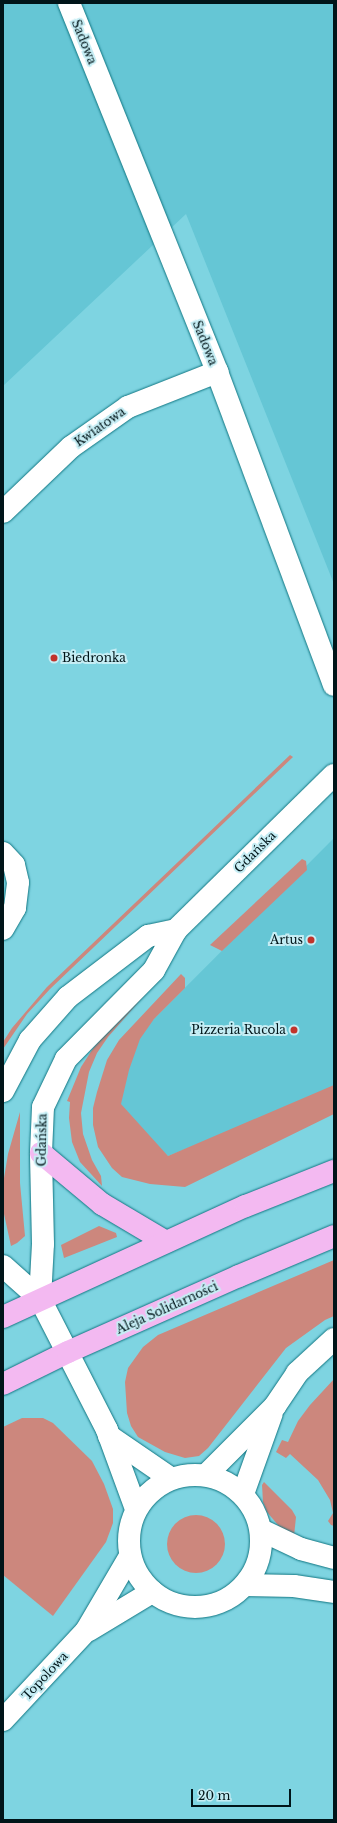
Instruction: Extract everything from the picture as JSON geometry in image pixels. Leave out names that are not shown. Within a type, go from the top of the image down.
[{"type":"main road","points":[[41,1153],[102,1204],[166,1242]]},
{"type":"main road","points":[[3,1317],[246,1206],[334,1171]]},
{"type":"main road","name":"Aleja Solidarności","points":[[3,1384],[68,1352],[238,1276],[334,1236]]},
{"type":"street","name":"Sadowa","points":[[68,3],[217,372],[334,685]]},
{"type":"street","name":"Kwiatowa","points":[[3,512],[71,447],[128,407],[217,372]]},
{"type":"street","name":"Gdańska","points":[[40,1299],[43,1244],[41,1153],[43,1107],[66,1059],[154,970],[176,930],[334,775]]},
{"type":"street","points":[[3,929],[15,908],[10,889],[18,883],[8,859]]},
{"type":"street","points":[[3,1091],[30,1040],[68,997],[148,936],[176,930]]},
{"type":"street","points":[[3,1266],[40,1299],[109,1436],[136,1509]]},
{"type":"street","points":[[206,1475],[274,1406],[297,1373],[334,1339]]},
{"type":"street","points":[[244,1494],[274,1406]]},
{"type":"street","points":[[109,1436],[170,1478]]},
{"type":"street","points":[[188,1474],[206,1475],[220,1479],[244,1494],[255,1511],[261,1530],[259,1556],[256,1568],[245,1585],[229,1598],[210,1606],[190,1608],[169,1603],[152,1592],[138,1576],[130,1556],[128,1532],[136,1509],[150,1491],[170,1478],[188,1474]]},
{"type":"street","points":[[261,1530],[301,1549],[334,1558]]},
{"type":"street","name":"Topolowa","points":[[3,1720],[86,1631],[130,1556]]},
{"type":"street","points":[[245,1585],[294,1586],[334,1592]]},
{"type":"street","name":"Topolowa","points":[[86,1631],[152,1592]]},
{"type":"shaded area","points":[[3,3],[334,3],[334,584],[186,214],[3,386]]},
{"type":"shaded area","points":[[290,755],[293,757],[50,989],[27,1014],[3,1049],[3,1042],[12,1028],[47,987]]},
{"type":"shaded area","points":[[334,838],[334,1089],[168,1156],[116,1109],[135,1038]]},
{"type":"shaded area","points":[[302,859],[306,861],[307,870],[222,951],[210,945]]},
{"type":"shaded area","points":[[181,974],[185,978],[185,988],[154,1019],[140,1039],[129,1070],[121,1104],[168,1156],[334,1085],[334,1114],[185,1187],[150,1184],[122,1177],[112,1168],[98,1147],[93,1125],[93,1108],[107,1060],[119,1040]]},
{"type":"shaded area","points":[[151,988],[108,1037],[97,1053],[89,1072],[81,1113],[83,1134],[92,1160],[101,1176],[102,1186],[80,1162],[72,1142],[69,1118],[70,1102],[67,1101],[81,1067],[103,1035]]},
{"type":"shaded area","points":[[20,1112],[20,1183],[25,1236],[11,1246],[4,1214],[4,1178],[8,1154]]},
{"type":"shaded area","points":[[99,1226],[116,1233],[117,1237],[64,1258],[61,1245]]},
{"type":"shaded area","points":[[334,1260],[334,1316],[325,1320],[286,1348],[208,1448],[199,1456],[185,1458],[165,1452],[138,1437],[131,1426],[127,1413],[125,1382],[128,1368],[143,1347],[158,1335]]},
{"type":"shaded area","points":[[334,1379],[334,1526],[328,1521],[333,1513],[330,1500],[318,1480],[290,1454],[286,1458],[276,1452],[282,1440],[288,1442],[298,1421],[310,1405]]},
{"type":"shaded area","points":[[22,1418],[43,1418],[53,1423],[92,1461],[104,1484],[113,1509],[113,1523],[106,1542],[53,1616],[3,1575],[3,1427]]},
{"type":"shaded area","points":[[264,1482],[292,1510],[296,1517],[294,1536],[283,1531],[267,1512],[263,1502],[262,1485]]},
{"type":"shaded area","points":[[190,1515],[202,1515],[217,1523],[225,1538],[225,1550],[217,1565],[202,1573],[190,1573],[175,1565],[167,1550],[167,1538],[175,1523]]},
{"type":"place","name":"Biedronka","points":[[54,658]]},
{"type":"place","name":"Artus","points":[[311,940]]},
{"type":"place","name":"Pizzeria Rucola","points":[[294,1030]]}]
